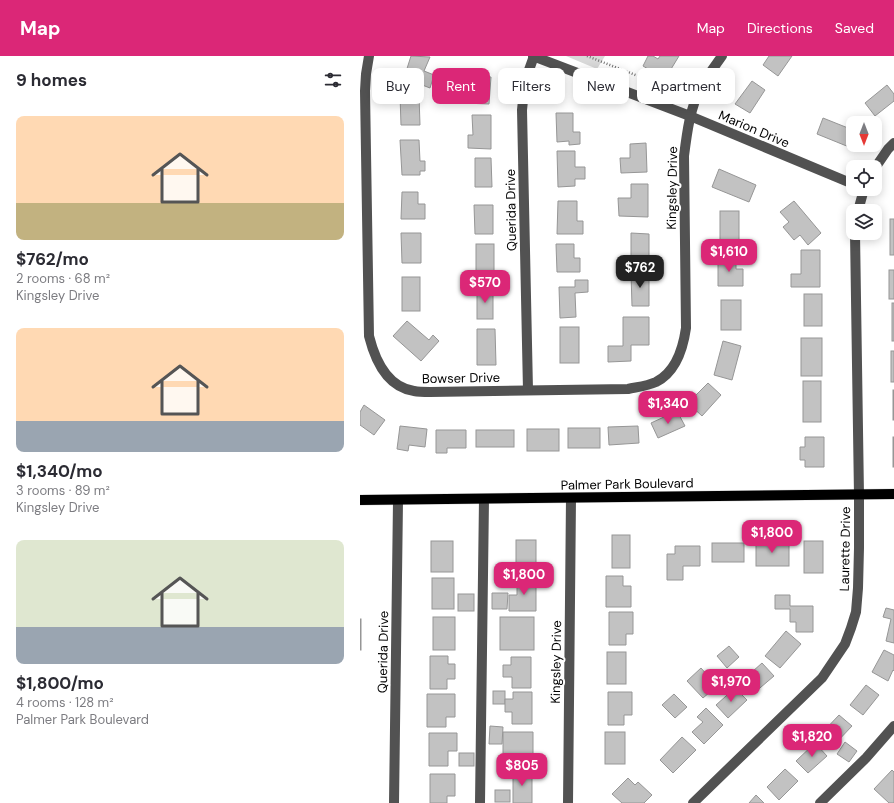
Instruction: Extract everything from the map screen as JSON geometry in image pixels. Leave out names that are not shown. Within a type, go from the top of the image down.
[{"type":"main road","name":"Palmer Park Boulevard","points":[[360,500],[398,501],[894,494]]},
{"type":"street","name":"Bowser Drive","points":[[369,56],[365,91],[369,336],[378,362],[391,380],[400,387],[413,391],[528,390]]},
{"type":"street","name":"Querida Drive","points":[[528,390],[522,110],[525,81],[534,56]]},
{"type":"street","name":"Marion Drive","points":[[534,56],[690,116],[846,181]]},
{"type":"street","name":"Kingsley Drive","points":[[528,390],[628,389],[656,382],[667,373],[676,362],[684,340],[686,328],[684,156],[690,116],[701,86],[722,56]]},
{"type":"street","points":[[880,160],[894,144]]},
{"type":"street","name":"Laurette Drive","points":[[693,803],[822,678],[845,644],[852,628],[856,612],[858,588],[859,495],[855,240]]},
{"type":"street","name":"Kingsley Drive","points":[[568,803],[571,498]]},
{"type":"street","points":[[480,803],[484,500]]},
{"type":"street","name":"Querida Drive","points":[[394,803],[398,501]]},
{"type":"street","points":[[820,803],[866,758],[894,726]]},
{"type":"path","points":[[587,56],[637,76]]},
{"type":"shaded area","points":[[566,56],[605,56],[598,68]]},
{"type":"building","points":[[411,56],[430,57],[424,71],[424,68],[407,68]]},
{"type":"building","points":[[648,56],[653,56],[658,59],[660,56],[679,56],[672,68],[646,68],[643,66]]},
{"type":"building","points":[[769,56],[792,56],[778,76],[763,65]]},
{"type":"building","points":[[424,71],[432,74],[430,88],[424,86]]},
{"type":"building","points":[[752,81],[765,90],[750,113],[735,104]]},
{"type":"building","points":[[887,85],[894,94],[894,101],[875,116],[865,103]]},
{"type":"building","points":[[400,104],[419,104],[420,125],[401,125]]},
{"type":"building","points":[[556,113],[573,113],[573,132],[580,132],[580,144],[569,145],[569,141],[557,142]]},
{"type":"building","points":[[472,115],[491,115],[491,149],[468,148],[468,135],[473,135]]},
{"type":"building","points":[[823,118],[846,127],[846,146],[817,134]]},
{"type":"building","points":[[400,140],[419,140],[420,161],[425,161],[425,171],[420,171],[420,175],[402,175]]},
{"type":"building","points":[[646,143],[647,172],[621,173],[620,158],[630,158],[630,144]]},
{"type":"building","points":[[557,151],[575,151],[575,167],[585,167],[585,179],[575,179],[575,186],[558,187]]},
{"type":"building","points":[[475,158],[491,158],[492,187],[475,187]]},
{"type":"building","points":[[719,169],[756,185],[749,202],[712,187]]},
{"type":"building","points":[[631,184],[648,184],[648,217],[619,216],[618,198],[631,198]]},
{"type":"building","points":[[402,192],[418,192],[418,204],[425,204],[425,219],[401,219]]},
{"type":"building","points":[[558,201],[577,201],[577,221],[583,221],[583,234],[557,234]]},
{"type":"building","points":[[794,201],[821,233],[808,245],[800,235],[794,240],[783,227],[789,222],[780,212]]},
{"type":"building","points":[[474,205],[493,205],[493,234],[475,234]]},
{"type":"building","points":[[720,211],[739,211],[739,243],[720,243]]},
{"type":"building","points":[[890,219],[894,219],[894,255],[890,255]]},
{"type":"building","points":[[401,233],[421,233],[421,263],[402,263]]},
{"type":"building","points":[[631,233],[649,234],[649,261],[631,262]]},
{"type":"building","points":[[476,244],[494,244],[494,279],[476,279]]},
{"type":"building","points":[[556,244],[574,244],[574,258],[580,258],[580,272],[557,272]]},
{"type":"building","points":[[801,250],[820,250],[820,287],[791,287],[791,274],[801,274]]},
{"type":"building","points":[[718,258],[736,258],[736,269],[743,269],[743,286],[718,286]]},
{"type":"building","points":[[889,270],[894,270],[894,299],[889,299]]},
{"type":"building","points":[[649,272],[649,306],[632,306],[631,273]]},
{"type":"building","points":[[402,277],[420,277],[420,311],[402,311]]},
{"type":"building","points":[[575,280],[588,280],[588,292],[575,293],[576,317],[560,318],[559,287],[575,287]]},
{"type":"building","points":[[477,290],[493,290],[493,319],[477,319]]},
{"type":"building","points":[[804,294],[822,294],[822,326],[804,326]]},
{"type":"building","points":[[721,300],[741,300],[741,330],[721,330]]},
{"type":"building","points":[[892,303],[894,303],[894,341],[892,341]]},
{"type":"building","points":[[623,317],[649,317],[649,345],[631,345],[631,361],[608,362],[608,346],[623,346]]},
{"type":"building","points":[[407,321],[429,340],[433,335],[439,341],[421,361],[393,336]]},
{"type":"building","points":[[560,327],[579,327],[579,363],[560,363]]},
{"type":"building","points":[[477,329],[495,329],[496,365],[477,365]]},
{"type":"building","points":[[801,338],[822,338],[822,376],[801,376]]},
{"type":"building","points":[[723,341],[741,346],[732,380],[714,375]]},
{"type":"building","points":[[891,351],[894,351],[894,382],[891,382]]},
{"type":"building","points":[[803,381],[821,381],[821,422],[803,422]]},
{"type":"building","points":[[708,383],[721,395],[702,416],[688,403]]},
{"type":"building","points":[[894,390],[894,420],[893,420]]},
{"type":"building","points":[[364,405],[385,420],[374,435],[360,425],[360,412]]},
{"type":"building","points":[[677,411],[685,426],[658,438],[651,423]]},
{"type":"building","points":[[400,426],[427,429],[425,447],[409,445],[408,451],[397,449]]},
{"type":"building","points":[[638,426],[639,443],[609,445],[608,427]]},
{"type":"building","points":[[568,428],[600,428],[600,448],[568,448]]},
{"type":"building","points":[[527,429],[559,429],[559,451],[527,451]]},
{"type":"building","points":[[436,430],[466,430],[466,448],[447,448],[447,453],[436,453]]},
{"type":"building","points":[[476,430],[514,430],[514,447],[476,447]]},
{"type":"building","points":[[805,437],[824,437],[824,467],[805,467],[805,460],[800,460],[800,447],[805,447]]},
{"type":"building","points":[[894,437],[894,467],[893,467]]},
{"type":"building","points":[[612,535],[630,535],[630,568],[612,568]]},
{"type":"building","points":[[516,540],[536,540],[536,573],[516,573]]},
{"type":"building","points":[[431,541],[453,541],[453,572],[431,572]]},
{"type":"building","points":[[804,541],[823,541],[823,573],[804,573]]},
{"type":"building","points":[[712,543],[744,543],[744,562],[712,562]]},
{"type":"building","points":[[756,543],[789,543],[789,566],[756,566]]},
{"type":"building","points":[[675,546],[700,546],[700,566],[683,566],[683,580],[667,580],[667,554],[675,554]]},
{"type":"building","points":[[606,576],[623,576],[623,586],[631,586],[631,607],[606,607]]},
{"type":"building","points":[[432,578],[454,578],[454,609],[432,609]]},
{"type":"building","points":[[517,579],[536,579],[536,611],[509,611],[509,595],[517,595]]},
{"type":"building","points":[[492,593],[508,593],[507,609],[492,609]]},
{"type":"building","points":[[458,594],[474,594],[474,611],[458,611]]},
{"type":"building","points":[[775,595],[790,595],[790,606],[813,606],[813,632],[796,632],[796,622],[790,622],[790,609],[775,609]]},
{"type":"building","points":[[886,608],[894,610],[894,643],[886,641],[891,619],[883,617]]},
{"type":"building","points":[[609,612],[633,612],[633,634],[626,634],[626,645],[609,645]]},
{"type":"building","points":[[433,617],[455,617],[455,650],[433,650]]},
{"type":"building","points":[[500,617],[534,617],[534,650],[500,650]]},
{"type":"building","points":[[361,619],[361,650],[360,650]]},
{"type":"building","points":[[786,631],[801,644],[780,668],[765,656]]},
{"type":"building","points":[[729,646],[739,657],[727,668],[717,656]]},
{"type":"building","points":[[884,650],[894,655],[894,671],[893,670],[888,681],[872,672]]},
{"type":"building","points":[[607,652],[626,652],[626,684],[607,684]]},
{"type":"building","points":[[430,656],[448,656],[448,664],[455,664],[455,679],[447,679],[447,689],[430,689]]},
{"type":"building","points":[[511,657],[531,657],[531,688],[512,688],[512,677],[503,677],[503,665],[511,665]]},
{"type":"building","points":[[762,663],[774,676],[754,693],[743,680]]},
{"type":"building","points":[[701,668],[717,686],[703,698],[687,681]]},
{"type":"building","points":[[866,685],[879,695],[863,715],[850,705]]},
{"type":"building","points":[[735,688],[747,700],[728,718],[716,705]]},
{"type":"building","points":[[493,691],[505,691],[505,704],[493,704]]},
{"type":"building","points":[[513,692],[532,692],[532,724],[512,724],[512,712],[505,712],[505,699],[513,699]]},
{"type":"building","points":[[608,692],[632,692],[632,715],[624,715],[624,725],[608,725]]},
{"type":"building","points":[[427,694],[455,694],[455,717],[446,717],[446,727],[427,727]]},
{"type":"building","points":[[674,694],[687,707],[675,718],[662,705]]},
{"type":"building","points":[[706,708],[723,725],[704,744],[692,732],[703,722],[697,717]]},
{"type":"building","points":[[839,715],[852,726],[834,745],[822,733]]},
{"type":"building","points":[[490,726],[503,727],[502,744],[489,744]]},
{"type":"building","points":[[503,732],[533,732],[533,765],[513,765],[513,756],[503,756]]},
{"type":"building","points":[[605,732],[625,732],[625,764],[605,764]]},
{"type":"building","points":[[429,733],[457,733],[457,751],[448,751],[448,766],[429,766]]},
{"type":"building","points":[[682,737],[696,750],[673,773],[660,760]]},
{"type":"building","points":[[845,742],[857,751],[849,762],[837,754]]},
{"type":"building","points":[[815,743],[827,756],[808,773],[796,761]]},
{"type":"building","points":[[459,753],[474,753],[474,766],[459,766]]},
{"type":"building","points":[[785,769],[798,781],[779,800],[767,787]]},
{"type":"building","points":[[892,770],[894,772],[894,803],[889,803],[874,789]]},
{"type":"building","points":[[513,771],[532,771],[532,803],[513,803]]},
{"type":"building","points":[[430,774],[455,774],[455,796],[447,796],[447,803],[430,803]]},
{"type":"building","points":[[628,778],[635,785],[638,782],[652,795],[644,803],[622,803],[612,794]]},
{"type":"building","points":[[495,790],[510,790],[510,802],[495,802]]},
{"type":"building","points":[[756,795],[764,803],[749,803]]}]
